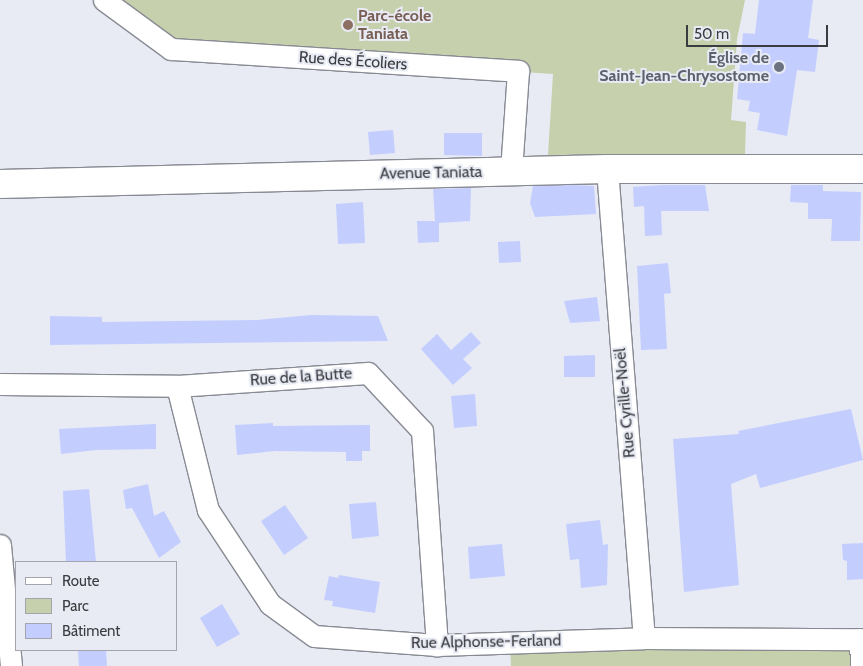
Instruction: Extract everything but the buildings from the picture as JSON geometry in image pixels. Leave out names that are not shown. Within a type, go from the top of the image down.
[{"type":"main road","name":"Avenue Taniata","points":[[0,184],[607,169],[863,169]]},
{"type":"street","name":"Rue des Écoliers","points":[[104,0],[171,49],[518,71],[512,171]]},
{"type":"street","name":"Rue Cyrille-Noël","points":[[607,169],[644,638]]},
{"type":"street","name":"Rue de la Butte","points":[[0,384],[177,386],[368,373],[422,431],[437,646]]},
{"type":"street","name":"Rue Alphonse-Ferland","points":[[177,386],[208,510],[270,604],[314,636],[437,646],[644,638],[862,639]]},
{"type":"street","points":[[0,545],[3,620],[11,666]]},
{"type":"street","points":[[861,666],[862,639]]},
{"type":"green space","points":[[104,0],[745,0],[737,39],[731,120],[746,122],[745,154],[548,155],[553,74],[171,49]]},
{"type":"green space","points":[[860,639],[861,666],[511,666],[510,644]]},
{"type":"place","name":"Parc-école Taniata","points":[[348,25]]},
{"type":"place","name":"Église de Saint-Jean-Chrysostome","points":[[779,67]]}]
